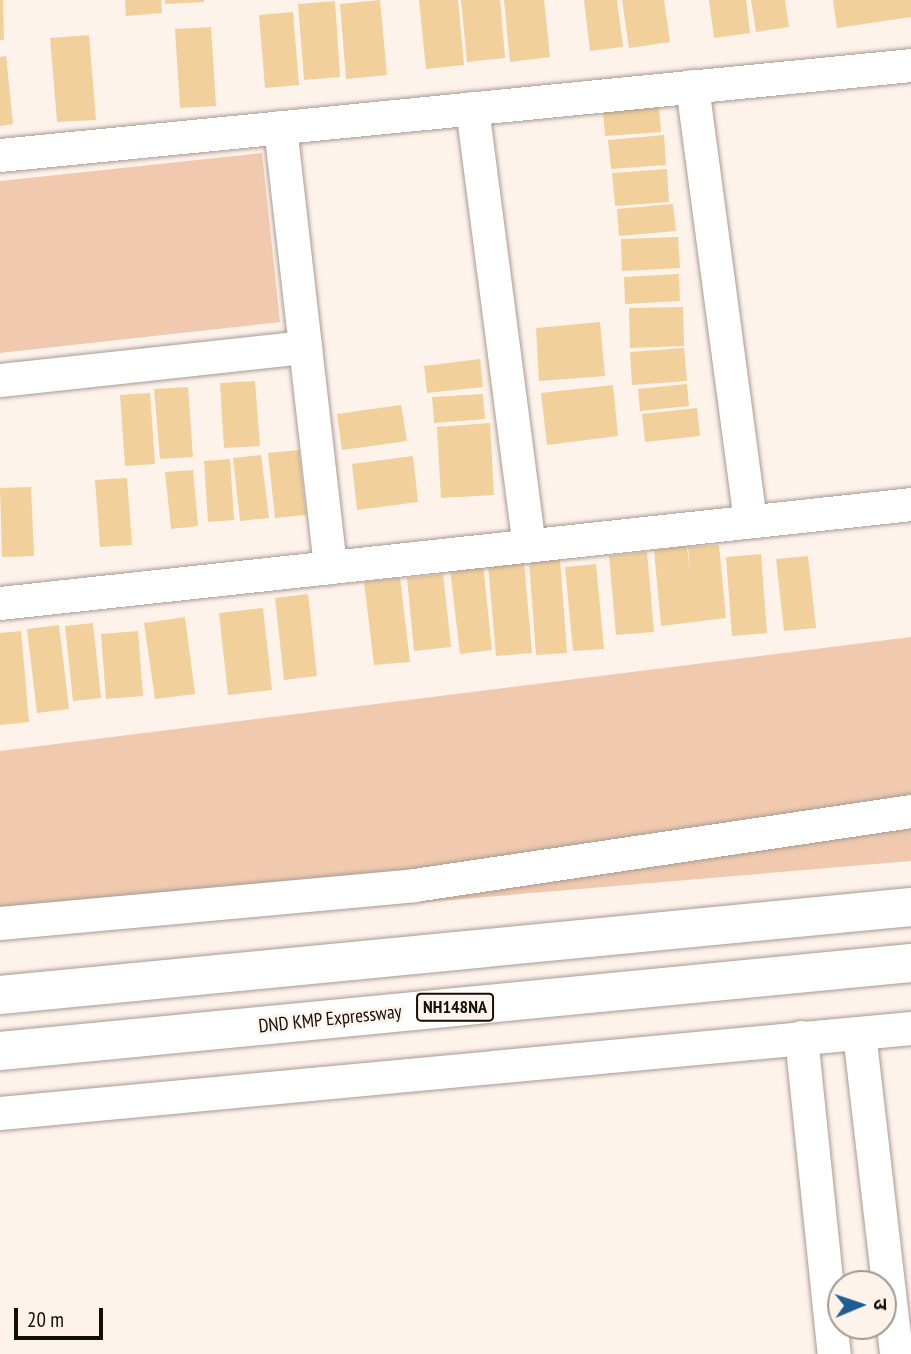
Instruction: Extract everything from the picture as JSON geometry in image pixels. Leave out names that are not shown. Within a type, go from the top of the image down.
[{"type":"highway","points":[[0,995],[911,907]]},
{"type":"highway","name":"DND KMP Expressway","points":[[0,1051],[911,963]]},
{"type":"street","points":[[0,155],[911,65]]},
{"type":"street","points":[[692,86],[750,521]]},
{"type":"street","points":[[472,108],[529,545]]},
{"type":"street","points":[[280,127],[330,567]]},
{"type":"street","points":[[0,380],[305,347]]},
{"type":"street","points":[[0,603],[911,503]]},
{"type":"street","points":[[0,923],[414,886],[911,811]]},
{"type":"street","points":[[0,1113],[911,1028]]},
{"type":"street","points":[[859,1033],[895,1354]]},
{"type":"street","points":[[801,1037],[834,1354]]},
{"type":"shaded area","points":[[262,153],[280,322],[0,353],[0,181]]},
{"type":"shaded area","points":[[911,637],[911,861],[0,938],[0,751]]},
{"type":"building","points":[[0,0],[3,0],[4,40],[0,40]]},
{"type":"building","points":[[125,0],[161,0],[162,13],[126,16]]},
{"type":"building","points":[[165,0],[204,0],[204,2],[165,4]]},
{"type":"building","points":[[380,0],[387,75],[346,79],[340,4]]},
{"type":"building","points":[[419,0],[458,0],[464,65],[426,69]]},
{"type":"building","points":[[461,0],[500,0],[505,58],[467,62]]},
{"type":"building","points":[[504,0],[544,0],[550,57],[510,62]]},
{"type":"building","points":[[584,0],[617,0],[623,47],[590,51]]},
{"type":"building","points":[[622,0],[664,0],[670,42],[629,48]]},
{"type":"building","points":[[709,0],[746,0],[750,33],[714,38]]},
{"type":"building","points":[[751,0],[785,0],[789,27],[756,32]]},
{"type":"building","points":[[833,0],[911,0],[911,17],[837,28]]},
{"type":"building","points":[[335,1],[340,77],[304,80],[298,4]]},
{"type":"building","points":[[293,12],[299,85],[265,88],[259,15]]},
{"type":"building","points":[[211,27],[216,106],[180,108],[175,29]]},
{"type":"building","points":[[89,35],[96,120],[57,122],[50,38]]},
{"type":"building","points":[[6,56],[13,124],[0,126],[0,57]]},
{"type":"building","points":[[658,95],[661,132],[605,136],[602,99]]},
{"type":"building","points":[[664,135],[666,165],[611,169],[608,140]]},
{"type":"building","points":[[667,169],[669,202],[615,206],[612,173]]},
{"type":"building","points":[[673,204],[676,231],[619,236],[617,209]]},
{"type":"building","points":[[678,237],[680,268],[622,271],[621,239]]},
{"type":"building","points":[[679,274],[680,301],[625,304],[624,277]]},
{"type":"building","points":[[683,307],[684,346],[630,348],[629,308]]},
{"type":"building","points":[[600,322],[605,376],[539,381],[536,328]]},
{"type":"building","points":[[684,348],[687,381],[632,385],[630,352]]},
{"type":"building","points":[[480,359],[483,387],[427,393],[424,366]]},
{"type":"building","points":[[255,381],[260,446],[224,448],[220,383]]},
{"type":"building","points":[[687,384],[689,406],[640,411],[638,389]]},
{"type":"building","points":[[613,385],[618,436],[547,445],[541,393]]},
{"type":"building","points":[[188,387],[193,457],[160,459],[154,389]]},
{"type":"building","points":[[150,393],[155,464],[125,466],[120,395]]},
{"type":"building","points":[[483,394],[485,419],[434,423],[432,397]]},
{"type":"building","points":[[401,405],[407,441],[342,450],[337,414]]},
{"type":"building","points":[[697,408],[700,436],[645,442],[642,414]]},
{"type":"building","points":[[490,423],[494,495],[441,498],[437,427]]},
{"type":"building","points":[[299,450],[306,515],[275,518],[268,453]]},
{"type":"building","points":[[261,455],[269,518],[240,521],[233,458]]},
{"type":"building","points":[[413,456],[418,502],[357,510],[352,464]]},
{"type":"building","points":[[230,459],[234,520],[208,522],[204,461]]},
{"type":"building","points":[[193,470],[198,526],[171,529],[165,472]]},
{"type":"building","points":[[127,478],[132,545],[100,547],[95,480]]},
{"type":"building","points":[[31,487],[34,556],[2,557],[0,488]]},
{"type":"building","points":[[719,545],[726,618],[661,626],[654,550],[687,546],[690,575],[688,547]]},
{"type":"building","points":[[647,552],[654,632],[616,635],[609,556]]},
{"type":"building","points":[[761,554],[767,633],[732,636],[726,557]]},
{"type":"building","points":[[808,556],[816,628],[784,631],[776,559]]},
{"type":"building","points":[[560,559],[567,653],[536,655],[529,561]]},
{"type":"building","points":[[524,562],[532,653],[496,656],[488,565]]},
{"type":"building","points":[[596,564],[604,649],[573,651],[565,567]]},
{"type":"building","points":[[483,565],[492,650],[460,654],[450,569]]},
{"type":"building","points":[[443,574],[451,647],[414,651],[407,578]]},
{"type":"building","points":[[400,578],[410,662],[374,665],[364,582]]},
{"type":"building","points":[[308,594],[317,676],[284,680],[275,598]]},
{"type":"building","points":[[263,608],[272,690],[228,695],[219,613]]},
{"type":"building","points":[[185,617],[195,694],[155,699],[144,623]]},
{"type":"building","points":[[93,623],[101,698],[73,701],[65,626]]},
{"type":"building","points":[[59,625],[69,709],[37,713],[27,629]]},
{"type":"building","points":[[21,631],[29,722],[0,725],[0,633]]},
{"type":"building","points":[[138,631],[143,696],[106,699],[101,634]]}]
